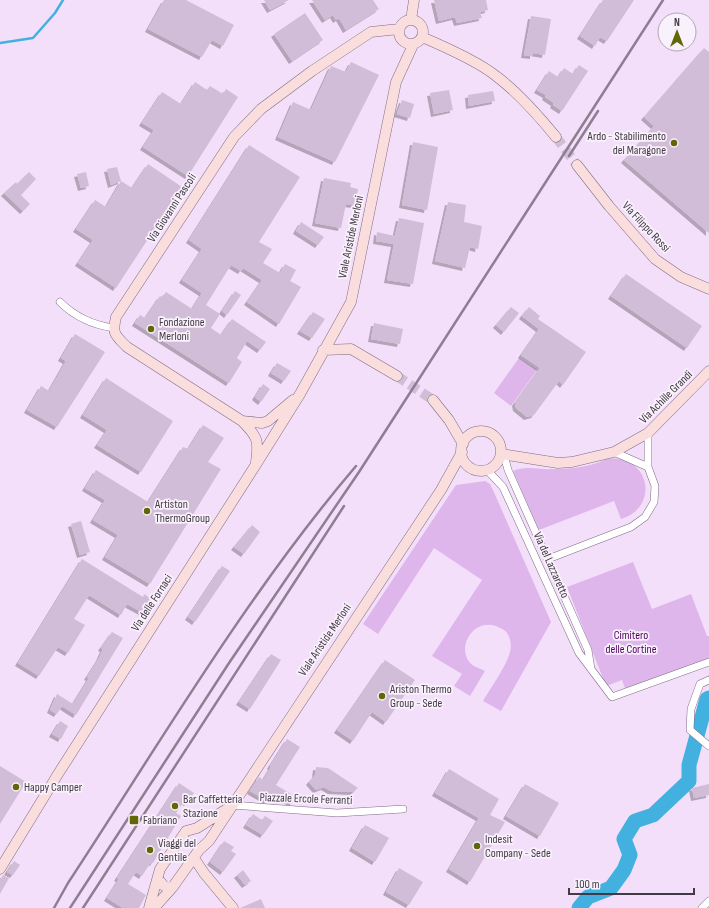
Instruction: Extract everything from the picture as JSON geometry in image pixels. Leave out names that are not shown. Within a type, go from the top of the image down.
[{"type":"main road","points":[[411,20],[414,0]]},
{"type":"main road","points":[[413,45],[401,41],[399,29],[403,22],[411,20],[421,25],[422,37],[442,45],[495,75],[535,111],[556,138]]},
{"type":"main road","name":"Via Giovanni Pascoli","points":[[114,328],[116,318],[127,300],[234,137],[261,109],[312,71],[371,32],[399,29]]},
{"type":"main road","name":"Viale Aristide Merloni","points":[[324,350],[351,302],[396,82],[413,45],[420,41],[422,37]]},
{"type":"main road","name":"Via Filippo Rossi","points":[[577,165],[609,206],[656,259],[681,277],[709,289]]},
{"type":"main road","points":[[114,328],[115,335],[127,347],[242,421],[254,432],[257,440],[256,466]]},
{"type":"main road","points":[[324,350],[350,349],[397,376]]},
{"type":"main road","name":"Via delle Fornaci","points":[[0,869],[58,774],[256,466],[300,394],[324,350]]},
{"type":"main road","name":"Via Achille Grandi","points":[[502,455],[544,462],[565,462],[614,452],[648,433],[709,371]]},
{"type":"main road","points":[[242,421],[268,421],[300,394]]},
{"type":"main road","points":[[433,400],[449,420],[462,448],[463,459],[471,468],[477,470],[487,470],[496,464],[502,455]]},
{"type":"main road","name":"Viale Aristide Merloni","points":[[154,908],[172,888],[204,845],[209,841],[441,490],[462,448],[471,435],[482,432],[493,436],[499,443],[502,455]]},
{"type":"main road","name":"Viale Aristide Merloni","points":[[441,490],[459,473],[471,468]]},
{"type":"main road","points":[[149,908],[160,869],[186,831],[196,828],[232,805]]},
{"type":"main road","points":[[196,828],[204,835],[204,845]]},
{"type":"main road","points":[[194,858],[204,873],[233,908]]},
{"type":"main road","points":[[187,868],[204,873]]},
{"type":"main road","points":[[158,879],[164,886],[172,888]]},
{"type":"street","points":[[60,302],[80,317],[98,326],[114,328]]},
{"type":"street","name":"Via del Lazzaretto","points":[[548,559],[631,527],[645,517],[654,502],[655,486],[648,468],[648,433]]},
{"type":"street","points":[[614,452],[648,468]]},
{"type":"street","name":"Via del Lazzaretto","points":[[502,455],[588,650],[591,671]]},
{"type":"street","name":"Via del Lazzaretto","points":[[487,470],[503,487],[579,653],[591,671],[612,697],[709,662]]},
{"type":"street","points":[[709,680],[700,684],[691,709],[690,730],[709,746]]},
{"type":"street","name":"Piazzale Ercole Ferranti","points":[[232,805],[337,813],[403,809]]},
{"type":"street","points":[[702,908],[709,901]]},
{"type":"green space","points":[[519,358],[537,370],[511,406],[494,393]]},
{"type":"green space","points":[[607,459],[621,459],[633,464],[640,472],[645,482],[645,493],[642,504],[634,513],[621,519],[614,501],[539,530],[513,471],[522,468],[574,468],[587,466]]},
{"type":"green space","points":[[485,481],[490,484],[493,490],[551,622],[501,711],[483,701],[502,670],[510,652],[510,640],[508,634],[504,630],[493,625],[484,625],[476,629],[470,635],[466,643],[465,652],[468,660],[474,666],[485,671],[470,696],[454,686],[462,674],[432,656],[482,580],[434,548],[378,634],[363,624],[456,485]]},
{"type":"green space","name":"Cimitero delle Cortine","points":[[633,562],[652,609],[691,594],[707,636],[709,636],[709,658],[626,691],[622,680],[606,686],[567,587]]},
{"type":"building","points":[[164,0],[186,0],[234,25],[223,46],[212,40],[202,57],[148,29]]},
{"type":"building","points":[[264,0],[289,0],[270,10]]},
{"type":"building","points":[[312,0],[373,0],[379,9],[346,30],[339,18],[336,20],[333,15],[325,20]]},
{"type":"building","points":[[434,0],[486,0],[488,10],[480,12],[482,18],[457,23],[455,17],[439,21]]},
{"type":"building","points":[[603,0],[634,0],[607,41],[600,37],[595,46],[580,36]]},
{"type":"building","points":[[305,13],[323,40],[292,61],[274,34]]},
{"type":"building","points":[[531,16],[551,19],[545,55],[533,53],[533,56],[524,55]]},
{"type":"building","name":"Ardo - Stabilimento del Maragone","points":[[704,48],[709,52],[709,233],[624,160],[654,126],[644,117]]},
{"type":"building","points":[[351,62],[379,75],[335,162],[278,137],[293,102],[311,110],[331,66],[346,72]]},
{"type":"building","points":[[579,65],[588,71],[562,111],[545,97],[546,95],[537,90],[549,71],[558,77],[564,68],[573,74]]},
{"type":"building","points":[[195,82],[207,90],[210,86],[223,94],[226,89],[238,97],[188,176],[143,147],[154,130],[142,123],[162,92],[181,104]]},
{"type":"building","points":[[449,90],[453,110],[434,114],[430,93]]},
{"type":"building","points":[[493,91],[495,101],[469,106],[468,95]]},
{"type":"building","points":[[402,100],[414,104],[410,118],[397,114]]},
{"type":"building","points":[[413,142],[438,147],[427,210],[402,205]]},
{"type":"building","points":[[249,145],[300,177],[259,242],[272,249],[263,263],[280,273],[285,264],[296,270],[290,281],[301,287],[279,324],[247,302],[262,280],[243,268],[241,271],[231,265],[206,305],[220,314],[211,328],[221,335],[232,319],[266,342],[260,350],[247,341],[237,358],[242,362],[229,383],[135,323],[140,315],[145,318],[160,296],[162,297],[166,292],[192,309],[202,293],[182,280],[202,249],[189,240]]},
{"type":"building","points":[[148,164],[182,187],[116,288],[78,263],[93,240],[76,229],[95,200],[106,207],[121,181],[132,188]]},
{"type":"building","points":[[117,167],[121,181],[111,185],[107,169]]},
{"type":"building","points":[[29,172],[36,179],[21,195],[30,204],[23,211],[4,193],[16,182],[17,184]]},
{"type":"building","points":[[86,172],[89,186],[81,188],[77,174]]},
{"type":"building","points":[[324,178],[351,183],[350,187],[358,189],[355,205],[346,204],[341,228],[315,223]]},
{"type":"building","points":[[448,202],[466,205],[464,222],[482,226],[478,249],[470,247],[465,268],[435,261]]},
{"type":"building","points":[[399,218],[424,223],[413,284],[387,280],[394,244],[376,241],[377,232],[395,236]]},
{"type":"building","points":[[301,222],[324,237],[318,245],[296,231]]},
{"type":"building","points":[[626,274],[702,326],[687,348],[611,296]]},
{"type":"building","points":[[235,291],[241,295],[227,315],[222,311]]},
{"type":"building","points":[[511,307],[519,313],[504,332],[496,325]]},
{"type":"building","points":[[529,307],[540,316],[538,319],[586,352],[563,385],[559,381],[534,415],[527,417],[516,408],[515,403],[540,368],[521,355],[539,329],[522,316]]},
{"type":"building","points":[[313,312],[325,319],[312,338],[300,331]]},
{"type":"building","points":[[374,323],[403,329],[400,344],[371,339]]},
{"type":"building","points":[[75,334],[105,352],[57,427],[27,410],[41,386],[49,391],[66,361],[61,358]]},
{"type":"building","points":[[277,363],[291,371],[284,381],[271,373]]},
{"type":"building","points":[[106,378],[173,421],[141,472],[97,445],[107,430],[83,415]]},
{"type":"building","points":[[263,384],[270,389],[261,402],[255,397]]},
{"type":"building","name":"Artiston ThermoGroup","points":[[203,425],[224,438],[208,462],[221,469],[150,584],[105,557],[118,535],[93,520],[105,500],[85,488],[96,470],[148,502],[183,447],[188,449]]},
{"type":"building","points":[[81,521],[90,552],[80,555],[71,524]]},
{"type":"building","points":[[252,525],[260,532],[244,554],[234,547]]},
{"type":"building","points":[[82,559],[143,597],[144,594],[150,598],[142,612],[127,604],[121,615],[89,595],[74,619],[85,625],[68,653],[58,647],[39,676],[18,663]]},
{"type":"building","points":[[222,566],[230,571],[195,622],[188,617]]},
{"type":"building","points":[[112,632],[123,638],[76,715],[62,706],[57,714],[50,710],[57,694],[73,704],[99,658],[103,649],[101,648]]},
{"type":"building","points":[[271,654],[281,660],[250,709],[239,702]]},
{"type":"building","name":"Ariston Thermo Group - Sede","points":[[385,660],[415,680],[386,722],[372,712],[353,741],[337,730]]},
{"type":"building","points":[[60,721],[68,726],[61,739],[52,734]]},
{"type":"building","points":[[287,739],[300,747],[276,785],[296,797],[292,803],[272,794],[267,801],[250,791],[259,777],[263,780]]},
{"type":"building","points":[[0,766],[26,782],[0,824]]},
{"type":"building","points":[[316,767],[328,768],[358,788],[353,792],[331,791],[324,787],[316,790],[309,782],[315,775]]},
{"type":"building","name":"Indesit Company - Sede","points":[[449,769],[499,799],[490,815],[505,822],[470,882],[449,869],[479,818],[435,793]]},
{"type":"building","name":"Fabriano","points":[[179,783],[194,793],[187,803],[184,801],[176,813],[181,816],[153,863],[151,862],[142,876],[136,872],[128,884],[146,895],[139,908],[123,908],[107,898],[119,879],[117,878]]},
{"type":"building","points":[[525,784],[559,803],[540,836],[506,816]]},
{"type":"building","points":[[709,784],[709,795],[694,798],[692,788]]},
{"type":"building","points":[[253,814],[262,820],[265,816],[273,821],[263,835],[246,825]]},
{"type":"building","points":[[365,825],[389,838],[375,862],[352,848]]},
{"type":"building","points":[[224,841],[234,847],[231,851],[236,854],[223,872],[210,862]]},
{"type":"building","points":[[14,861],[20,865],[13,875],[7,872]]},
{"type":"building","points":[[399,868],[423,882],[409,905],[386,892]]},
{"type":"building","points":[[243,870],[251,881],[245,885],[237,875]]},
{"type":"building","points":[[3,875],[9,878],[0,894],[0,881]]},
{"type":"building","points":[[261,899],[265,908],[240,908]]},
{"type":"waterway","points":[[0,43],[33,38],[55,13],[63,0]]},
{"type":"waterway","points":[[579,908],[588,897],[611,888],[624,870],[630,855],[624,839],[635,821],[653,815],[689,781],[689,765],[707,699],[709,698]]},
{"type":"tunnel","points":[[556,137],[577,165]]},
{"type":"tunnel","points":[[397,376],[433,400]]},
{"type":"railway","points":[[70,908],[229,663],[359,472],[663,0]]},
{"type":"railway","points":[[569,156],[598,111]]},
{"type":"railway","points":[[54,908],[68,883],[241,617],[316,515],[356,466]]},
{"type":"railway","points":[[83,908],[344,506]]},
{"type":"place","name":"Ardo - Stabilimento del Maragone","points":[[674,143]]},
{"type":"place","name":"Fondazione Merloni","points":[[151,329]]},
{"type":"place","name":"Artiston ThermoGroup","points":[[147,511]]},
{"type":"place","name":"Ariston Thermo Group - Sede","points":[[382,696]]},
{"type":"place","name":"Happy Camper","points":[[16,787]]},
{"type":"place","name":"Bar Caffetteria Stazione","points":[[175,806]]},
{"type":"place","name":"Fabriano","points":[[134,820]]},
{"type":"place","name":"Indesit Company - Sede","points":[[477,846]]},
{"type":"place","name":"Viaggi del Gentile","points":[[150,850]]}]
